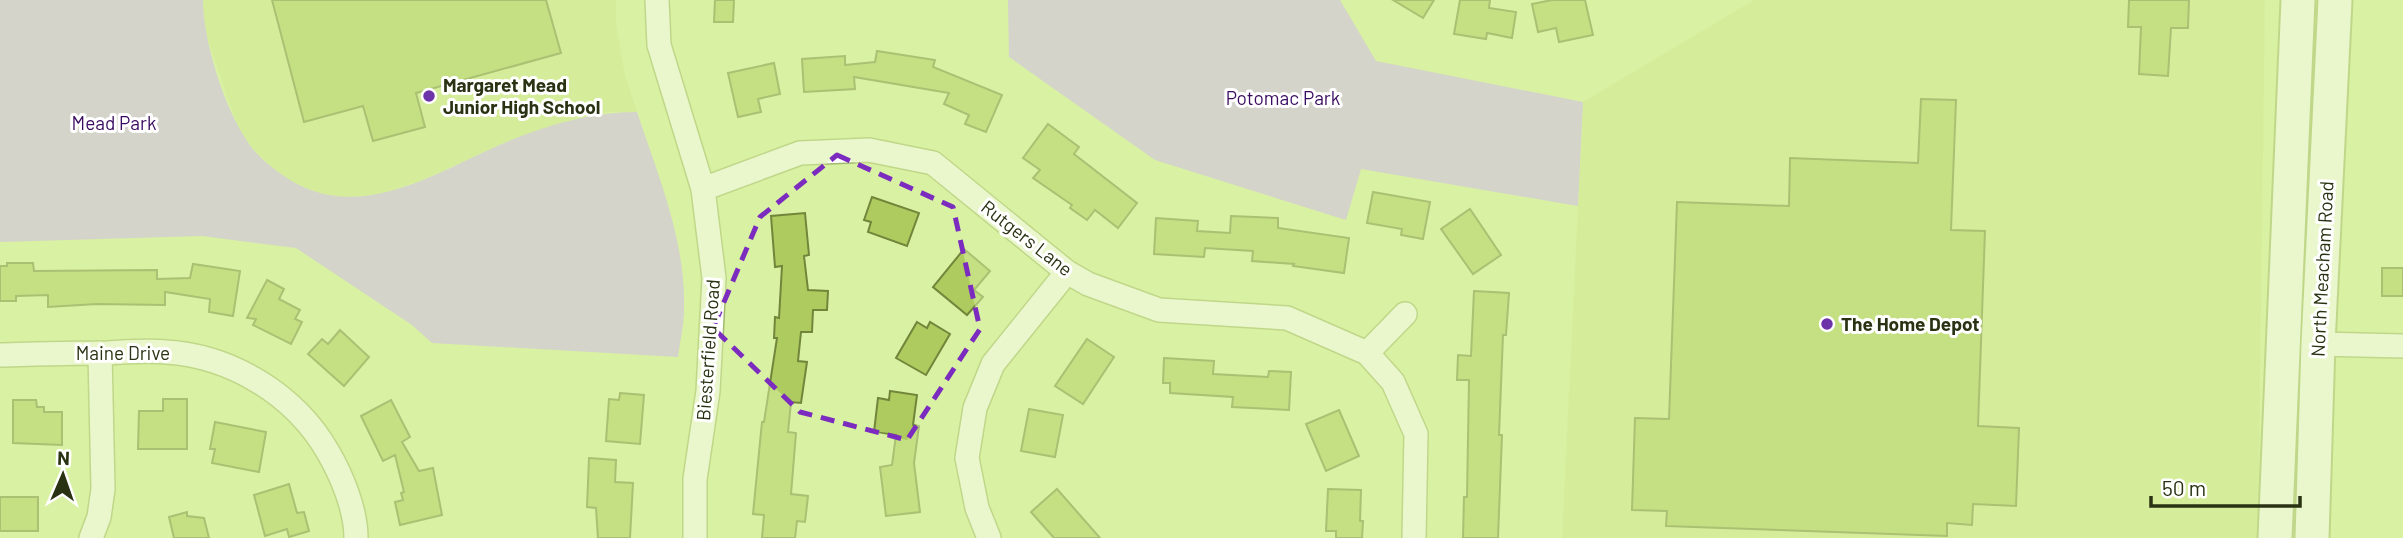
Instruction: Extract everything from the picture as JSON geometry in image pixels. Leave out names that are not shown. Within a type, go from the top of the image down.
[{"type":"main road","name":"North Meacham Road","points":[[2275,538],[2298,0]]},
{"type":"main road","name":"North Meacham Road","points":[[2312,538],[2318,344],[2335,0]]},
{"type":"street","name":"Biesterfield Road","points":[[657,0],[659,45],[703,189],[714,278],[708,391],[695,479],[695,538]]},
{"type":"street","name":"Rutgers Lane","points":[[703,189],[800,153],[869,150],[933,163],[1067,272],[1088,284],[1159,310],[1287,318],[1367,352],[1394,382],[1416,434],[1415,538]]},
{"type":"street","points":[[989,538],[977,508],[967,458],[975,408],[993,364],[1067,272]]},
{"type":"street","points":[[1367,352],[1405,314]]},
{"type":"street","points":[[2318,344],[2403,346]]},
{"type":"street","name":"Maine Drive","points":[[0,355],[166,352],[186,354],[231,368],[272,390],[308,422],[334,463],[356,526],[356,538]]},
{"type":"street","points":[[91,538],[99,517],[103,489],[100,353]]},
{"type":"highlighted area","points":[[837,155],[953,207],[980,329],[907,440],[800,412],[713,328],[760,217]]},
{"type":"shaded area","name":"Margaret Mead Junior High School","points":[[203,0],[616,0],[616,22],[624,71],[637,112],[584,116],[549,127],[510,141],[422,180],[378,195],[323,195],[290,181],[275,170],[250,146],[237,126],[208,40],[203,19]]},
{"type":"shaded area","points":[[1754,0],[2265,0],[2258,538],[1562,538],[1583,102]]},
{"type":"green space","name":"Mead Park","points":[[0,0],[203,0],[206,33],[216,70],[236,122],[248,142],[260,157],[281,174],[310,190],[338,196],[367,196],[396,189],[556,124],[604,114],[637,112],[676,233],[684,309],[678,357],[432,343],[412,325],[296,248],[202,236],[0,242]]},
{"type":"green space","name":"Potomac Park","points":[[1008,0],[1340,0],[1376,61],[1583,102],[1578,206],[1361,169],[1346,220],[1155,160],[1009,57]]},
{"type":"building","name":"Margaret Mead Junior High School","points":[[272,0],[546,0],[561,53],[416,93],[425,127],[373,141],[363,106],[304,122]]},
{"type":"building","points":[[715,0],[734,0],[733,22],[714,22]]},
{"type":"building","points":[[1393,0],[1434,0],[1423,18]]},
{"type":"building","points":[[1460,0],[1490,0],[1489,8],[1516,12],[1512,38],[1487,33],[1486,39],[1454,34]]},
{"type":"building","points":[[1552,0],[1585,0],[1593,35],[1559,42],[1556,28],[1538,32],[1532,4]]},
{"type":"building","points":[[2129,0],[2189,0],[2188,28],[2171,28],[2168,76],[2139,74],[2141,27],[2128,27]]},
{"type":"building","points":[[877,51],[935,60],[933,67],[1002,95],[986,132],[965,124],[969,115],[944,104],[949,93],[854,77],[855,89],[804,92],[802,59],[845,56],[845,65],[875,62]]},
{"type":"building","points":[[774,63],[780,94],[758,99],[761,112],[738,117],[728,73]]},
{"type":"building","name":"The Home Depot","points":[[1921,99],[1956,100],[1951,230],[1985,231],[1978,426],[2019,428],[2016,506],[1973,504],[1972,525],[1947,523],[1947,536],[1666,526],[1667,511],[1632,510],[1635,418],[1669,419],[1677,202],[1789,206],[1790,158],[1918,163]]},
{"type":"building","points":[[1048,124],[1079,147],[1074,154],[1137,203],[1118,228],[1095,210],[1087,220],[1070,208],[1072,205],[1033,178],[1040,170],[1023,158]]},
{"type":"building","points":[[1373,192],[1430,202],[1423,239],[1401,235],[1402,229],[1367,223]]},
{"type":"building","points":[[872,197],[919,213],[907,246],[868,232],[871,222],[864,220]]},
{"type":"building","points":[[1470,209],[1501,255],[1473,274],[1441,229]]},
{"type":"building","points":[[805,213],[809,255],[804,256],[808,290],[828,291],[827,310],[813,310],[812,332],[801,332],[798,361],[807,362],[801,403],[791,402],[788,432],[796,433],[791,494],[808,496],[805,522],[797,521],[795,538],[762,538],[764,515],[753,514],[762,422],[777,338],[774,338],[775,317],[779,318],[782,266],[775,267],[771,216]]},
{"type":"building","points":[[1231,216],[1278,218],[1278,228],[1349,238],[1344,273],[1293,266],[1294,264],[1252,261],[1253,251],[1205,248],[1204,257],[1154,254],[1156,218],[1198,221],[1197,231],[1230,233]]},
{"type":"building","points":[[964,249],[990,271],[974,290],[983,297],[967,315],[933,287]]},
{"type":"building","points":[[7,263],[33,263],[34,271],[157,270],[157,279],[190,278],[193,264],[240,271],[233,316],[209,312],[210,299],[165,292],[165,305],[97,304],[48,307],[48,295],[16,296],[16,301],[0,301],[0,266],[7,266]]},
{"type":"building","points":[[2382,268],[2403,268],[2403,296],[2382,296]]},
{"type":"building","points":[[267,280],[284,289],[279,299],[300,310],[295,319],[302,322],[291,344],[253,325],[256,319],[247,318]]},
{"type":"building","points":[[1474,291],[1509,293],[1506,335],[1503,335],[1498,538],[1463,538],[1464,497],[1467,497],[1469,380],[1457,380],[1458,355],[1471,356]]},
{"type":"building","points":[[917,322],[927,328],[930,322],[950,334],[926,375],[896,358]]},
{"type":"building","points":[[340,330],[369,357],[344,386],[308,354],[322,339],[328,344]]},
{"type":"building","points":[[1087,339],[1114,357],[1083,404],[1055,386]]},
{"type":"building","points":[[1164,358],[1214,361],[1213,374],[1268,377],[1269,371],[1291,372],[1289,410],[1232,407],[1233,397],[1170,393],[1170,383],[1163,383]]},
{"type":"building","points":[[890,391],[917,395],[913,425],[919,426],[914,463],[920,512],[886,516],[880,467],[892,465],[896,435],[874,432],[878,398],[889,400]]},
{"type":"building","points":[[620,393],[644,395],[640,444],[606,441],[609,399],[619,400]]},
{"type":"building","points":[[163,399],[187,399],[187,449],[138,449],[139,411],[163,411]]},
{"type":"building","points":[[13,400],[36,400],[37,407],[44,407],[44,412],[62,412],[62,445],[13,443]]},
{"type":"building","points":[[391,400],[410,437],[402,442],[419,471],[433,468],[442,515],[400,525],[395,502],[403,500],[401,493],[404,492],[395,455],[383,461],[361,416]]},
{"type":"building","points":[[1029,409],[1063,415],[1055,457],[1021,451]]},
{"type":"building","points":[[1339,410],[1359,456],[1326,471],[1306,424]]},
{"type":"building","points":[[215,422],[266,432],[259,472],[212,463],[215,449],[210,449]]},
{"type":"building","points":[[589,458],[616,460],[615,482],[633,483],[630,538],[598,538],[596,508],[587,507]]},
{"type":"building","points":[[289,484],[297,513],[304,512],[309,531],[289,537],[287,529],[265,536],[254,495]]},
{"type":"building","points":[[1057,489],[1100,538],[1054,538],[1031,512]]},
{"type":"building","points":[[1328,489],[1361,490],[1362,538],[1336,538],[1336,531],[1326,531]]},
{"type":"building","points":[[0,497],[38,497],[38,531],[0,531]]},
{"type":"building","points":[[187,512],[187,516],[204,518],[209,538],[174,538],[169,517]]},
{"type":"place","name":"Margaret Mead Junior High School","points":[[429,96]]},
{"type":"place","name":"The Home Depot","points":[[1827,324]]}]
